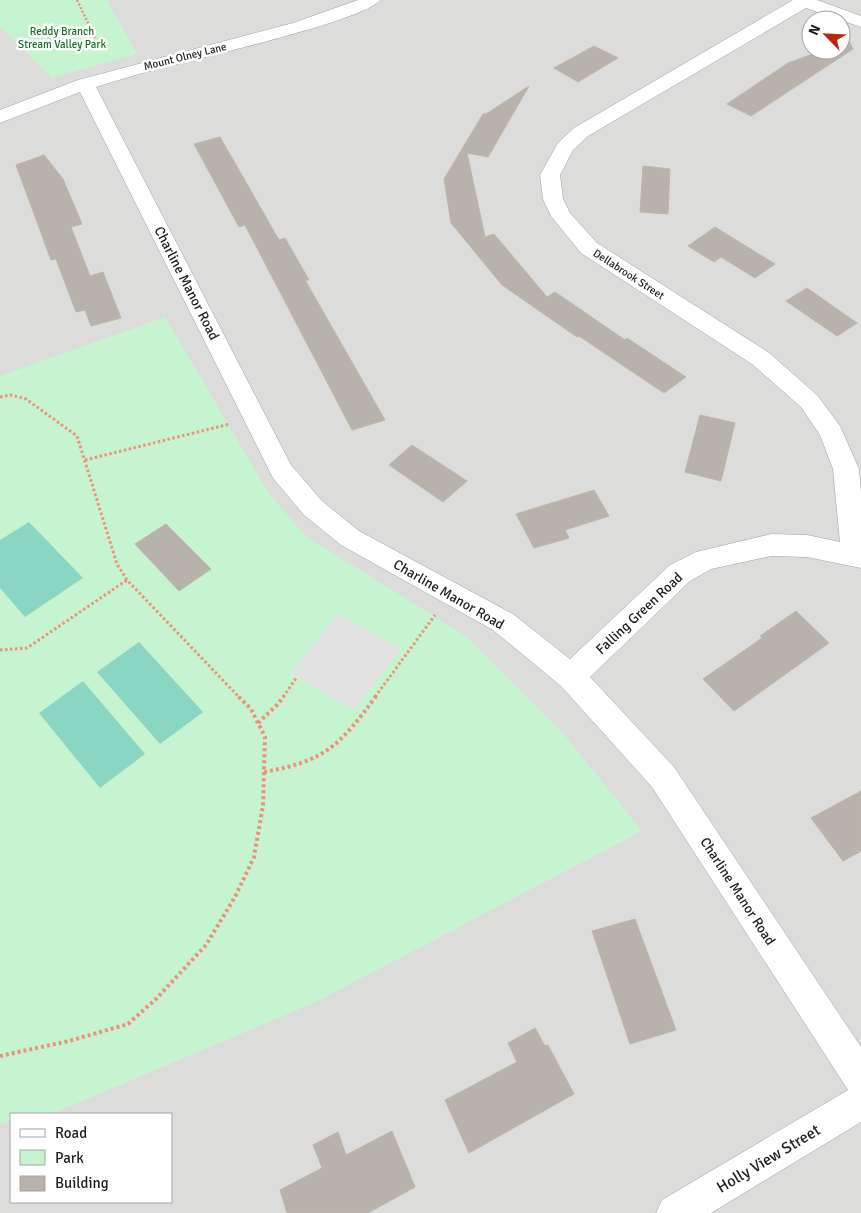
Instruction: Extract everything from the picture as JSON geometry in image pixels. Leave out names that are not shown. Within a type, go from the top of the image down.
[{"type":"street","name":"Mount Olney Lane","points":[[0,117],[29,104],[85,84],[134,69],[299,28],[372,0]]},
{"type":"street","points":[[802,1],[861,22]]},
{"type":"street","name":"Dellabrook Street","points":[[802,1],[581,132],[564,147],[550,175],[553,200],[561,216],[589,248],[760,358],[809,401],[831,432],[846,469],[858,556]]},
{"type":"street","name":"Charline Manor Road","points":[[85,84],[282,471],[314,508],[350,538],[503,622],[571,678],[663,777],[861,1078]]},
{"type":"street","name":"Falling Green Road","points":[[571,678],[680,573],[705,560],[771,545],[807,546],[858,556]]},
{"type":"street","name":"Holly View Street","points":[[675,1213],[861,1102]]},
{"type":"path","points":[[77,0],[100,48]]},
{"type":"path","points":[[0,397],[11,396],[26,399],[77,436],[116,564],[127,580],[251,709],[265,737],[263,805],[254,857],[235,897],[206,945],[156,1000],[128,1024],[69,1041],[0,1056]]},
{"type":"path","points":[[85,460],[255,418]]},
{"type":"path","points":[[0,650],[27,648],[127,580]]},
{"type":"path","points":[[264,772],[300,766],[334,747],[350,730],[451,594]]},
{"type":"path","points":[[258,723],[277,705],[297,677]]},
{"type":"shaded area","points":[[7,0],[861,0],[861,1213],[0,1213],[0,2]]},
{"type":"shaded area","points":[[338,614],[401,649],[354,710],[290,673]]},
{"type":"green space","name":"Reddy Branch Stream Valley Park","points":[[0,0],[107,0],[137,54],[52,78],[0,26]]},
{"type":"green space","points":[[165,317],[268,492],[305,536],[466,636],[562,732],[642,831],[316,1002],[56,1112],[10,1113],[10,1122],[0,1124],[0,376]]},
{"type":"green space","points":[[29,522],[83,578],[25,617],[0,588],[0,540]]},
{"type":"green space","points":[[139,642],[203,712],[160,744],[97,672]]},
{"type":"green space","points":[[83,681],[145,754],[100,788],[39,713]]},
{"type":"building","points":[[594,46],[618,58],[578,82],[554,68]]},
{"type":"building","points":[[801,58],[801,60],[836,60],[751,116],[727,104],[788,63]]},
{"type":"building","points":[[529,86],[488,157],[467,153],[485,237],[494,234],[547,297],[555,292],[625,340],[627,338],[686,377],[664,393],[579,336],[577,337],[502,285],[451,223],[444,179],[483,114],[486,114]]},
{"type":"building","points":[[220,137],[279,240],[285,238],[309,280],[305,280],[385,420],[352,430],[245,225],[239,227],[194,144]]},
{"type":"building","points":[[44,155],[63,179],[82,224],[71,227],[90,276],[103,272],[121,318],[91,326],[85,310],[76,312],[56,259],[51,260],[16,165]]},
{"type":"building","points":[[643,166],[670,169],[668,214],[640,212]]},
{"type":"building","points":[[715,227],[775,264],[755,278],[721,257],[714,262],[688,246]]},
{"type":"building","points":[[807,288],[857,323],[837,336],[786,301]]},
{"type":"building","points":[[700,415],[735,423],[721,481],[685,472]]},
{"type":"building","points":[[412,445],[467,481],[443,502],[389,465]]},
{"type":"building","points":[[594,490],[609,516],[565,530],[569,538],[534,548],[516,514]]},
{"type":"building","points":[[166,524],[211,569],[179,591],[135,544]]},
{"type":"building","points":[[796,611],[829,643],[734,711],[703,679],[762,638],[760,636]]},
{"type":"building","points":[[861,791],[861,851],[843,861],[811,818]]},
{"type":"building","points":[[635,919],[676,1030],[630,1044],[592,931]]},
{"type":"building","points":[[535,1028],[545,1046],[548,1045],[574,1094],[469,1153],[445,1100],[517,1062],[508,1043]]},
{"type":"building","points":[[392,1131],[415,1187],[368,1213],[287,1213],[280,1190],[322,1168],[313,1145],[338,1132],[346,1155]]}]
